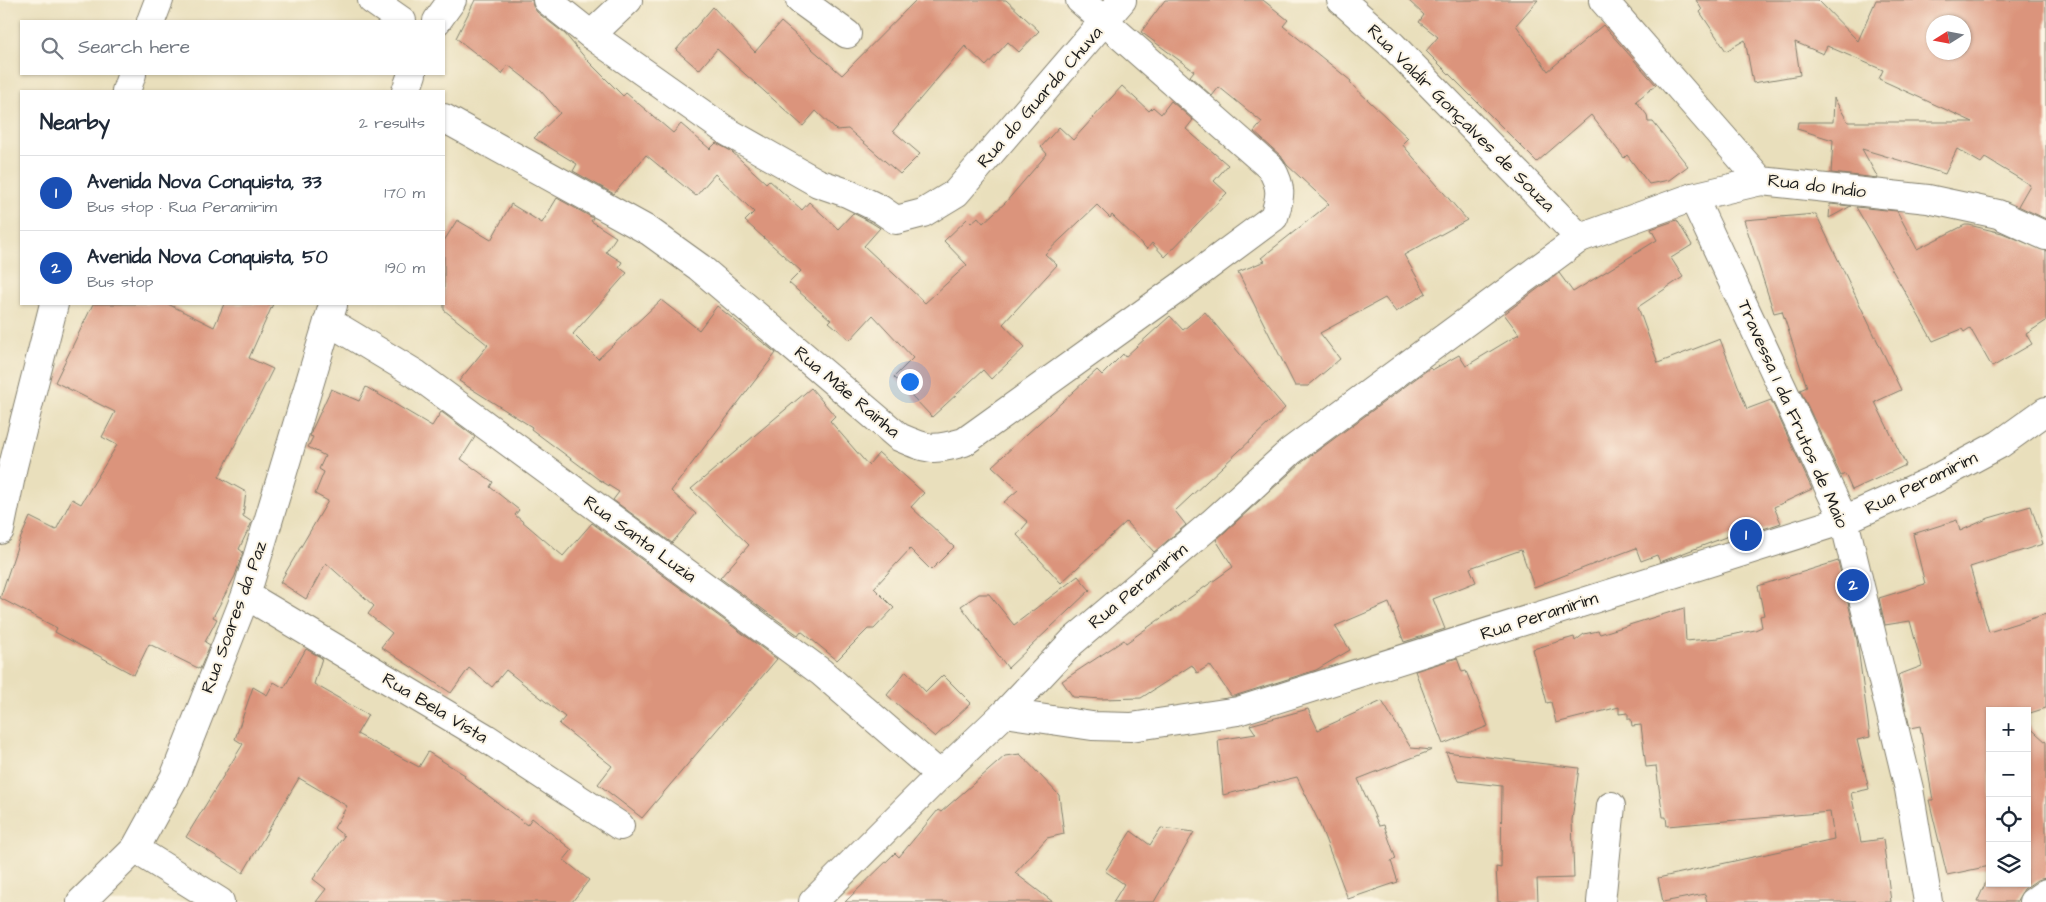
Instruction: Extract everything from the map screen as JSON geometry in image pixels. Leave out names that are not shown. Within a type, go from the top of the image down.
[{"type":"street","points":[[151,20],[159,0]]},
{"type":"street","points":[[372,0],[401,20]]},
{"type":"street","points":[[438,20],[452,0]]},
{"type":"street","name":"Rua do Guarda Chuva","points":[[546,0],[728,132],[818,183],[856,197],[880,209],[896,220],[923,213],[956,193],[1122,0]]},
{"type":"street","points":[[592,35],[628,0]]},
{"type":"street","points":[[800,0],[847,34]]},
{"type":"street","points":[[1080,0],[1104,22]]},
{"type":"street","name":"Rua Valdir Gonçalves de Souza","points":[[1341,0],[1392,45],[1580,238]]},
{"type":"street","name":"Rua do Indio","points":[[1603,0],[1761,181],[1928,199],[1998,214],[2046,236]]},
{"type":"street","name":"Rua Mãe Rainha","points":[[445,119],[648,231],[699,267],[899,437],[925,448],[941,448],[964,442],[1184,284],[1274,216],[1280,200],[1279,182],[1271,168],[1104,22]]},
{"type":"street","points":[[126,90],[132,75]]},
{"type":"street","points":[[406,90],[412,75]]},
{"type":"street","name":"Rua Peramirim","points":[[813,902],[940,774],[1006,713],[1072,642],[1212,523],[1291,452],[1580,238],[1692,197],[1761,181]]},
{"type":"street","name":"Travessa 1 da Frutos de Maio","points":[[1692,197],[1844,520],[1909,789],[1928,902]]},
{"type":"street","points":[[0,530],[13,466],[54,305]]},
{"type":"street","name":"Rua Soares da Paz","points":[[81,902],[134,849],[174,778],[246,595],[331,312]]},
{"type":"street","name":"Rua Santa Luzia","points":[[331,312],[813,666],[940,774]]},
{"type":"street","name":"Rua Peramirim","points":[[1006,713],[1092,726],[1131,727],[1238,711],[1844,520],[1932,480],[1992,449],[2046,411]]},
{"type":"street","name":"Rua Bela Vista","points":[[246,595],[486,738],[620,826]]},
{"type":"street","points":[[1601,902],[1610,806]]},
{"type":"street","points":[[134,849],[220,902]]},
{"type":"street","points":[[2033,902],[2046,893]]},
{"type":"building","points":[[475,0],[532,0],[537,12],[565,34],[587,60],[623,96],[626,93],[673,133],[681,124],[710,149],[716,143],[731,151],[766,183],[769,180],[802,210],[809,202],[838,229],[853,213],[880,228],[864,246],[925,303],[967,265],[944,241],[967,219],[971,223],[978,217],[983,223],[1005,203],[1047,154],[1041,147],[1059,127],[1073,140],[1122,86],[1149,111],[1153,107],[1161,114],[1171,101],[1193,120],[1186,129],[1228,165],[1214,181],[1227,193],[1165,257],[1152,243],[1147,249],[1112,215],[1110,218],[1097,205],[1045,254],[1057,265],[1003,324],[1025,347],[991,379],[983,370],[932,417],[894,377],[913,358],[873,315],[850,340],[829,322],[831,320],[789,283],[801,271],[745,221],[754,212],[715,174],[696,196],[646,155],[614,194],[573,171],[577,164],[534,138],[560,113],[540,90],[508,65],[502,74],[456,38]]},
{"type":"building","points":[[916,0],[1006,0],[1039,31],[1019,52],[1008,42],[986,66],[965,46],[893,131],[920,154],[900,174],[848,129],[836,130],[816,111],[803,126],[717,49],[699,70],[676,50],[713,7],[755,52],[781,22],[842,75]]},
{"type":"building","points":[[1165,0],[1263,0],[1288,20],[1283,26],[1351,81],[1350,83],[1408,138],[1402,144],[1467,220],[1404,255],[1426,293],[1396,312],[1385,298],[1320,333],[1340,359],[1308,386],[1295,386],[1238,272],[1265,261],[1261,258],[1329,204],[1254,132],[1262,122],[1219,87],[1212,96],[1190,76],[1194,71],[1141,32]]},
{"type":"building","points":[[1408,0],[1538,0],[1516,25],[1548,71],[1603,25],[1656,85],[1636,101],[1647,115],[1648,122],[1653,122],[1688,166],[1669,180],[1649,184],[1627,155],[1624,158],[1591,115],[1537,162],[1426,51],[1438,37],[1419,22],[1424,15]]},
{"type":"building","points":[[1696,0],[1818,0],[1858,41],[1876,0],[2046,0],[2046,219],[2018,206],[2030,185],[1985,158],[1981,163],[1957,149],[1945,174],[1862,149],[1878,178],[1831,173],[1833,140],[1797,129],[1798,122],[1833,122],[1834,98],[1848,122],[1973,122],[1879,79],[1883,70],[1827,46],[1823,54],[1795,42],[1800,75],[1753,83],[1745,40],[1726,51],[1700,12],[1702,10]]},
{"type":"building","points":[[557,198],[593,218],[591,221],[616,237],[606,252],[622,262],[619,267],[627,273],[573,334],[598,359],[661,300],[699,330],[717,306],[776,353],[671,491],[696,514],[672,543],[613,500],[619,492],[598,479],[531,429],[532,427],[459,381],[488,345],[444,310],[445,239],[457,220],[491,240],[511,204],[542,223]]},
{"type":"building","points":[[1830,204],[1851,206],[1829,218]]},
{"type":"building","points":[[1856,207],[1897,211],[1917,249],[1965,225],[1969,225],[2002,233],[2046,251],[2046,321],[2026,334],[2032,344],[1992,367],[1970,328],[1964,332],[1962,329],[1933,341]]},
{"type":"building","points":[[1816,214],[1901,390],[1875,402],[1906,465],[1852,490],[1845,474],[1841,476],[1800,390],[1807,387],[1782,311],[1774,313],[1744,220]]},
{"type":"building","points":[[1677,220],[1692,245],[1671,258],[1683,277],[1638,307],[1658,363],[1720,339],[1747,409],[1771,400],[1812,489],[1774,507],[1781,523],[1733,539],[1731,535],[1660,562],[1657,555],[1641,561],[1636,548],[1534,587],[1521,550],[1470,568],[1476,582],[1433,599],[1445,629],[1404,642],[1389,603],[1335,626],[1350,650],[1316,670],[1234,696],[1231,696],[1210,665],[1197,673],[1192,665],[1141,698],[1101,699],[1073,697],[1062,681],[1124,640],[1126,643],[1233,567],[1216,540],[1301,463],[1430,368],[1432,370],[1459,355],[1466,366],[1519,334],[1504,314],[1559,273],[1573,292],[1657,240],[1651,229]]},
{"type":"building","points":[[93,305],[170,305],[214,327],[224,305],[273,305],[249,358],[273,369],[219,477],[246,492],[243,516],[252,522],[239,549],[243,552],[235,576],[213,617],[217,619],[205,642],[210,645],[200,669],[149,644],[134,675],[55,632],[57,628],[0,598],[18,544],[30,517],[56,530],[72,499],[81,504],[117,445],[102,437],[115,412],[55,382]]},
{"type":"building","points":[[1205,312],[1285,408],[1175,511],[1186,525],[1154,552],[1126,522],[1061,583],[1017,535],[1028,522],[1004,502],[1018,490],[992,466],[1097,370],[1102,375],[1123,354],[1125,357],[1170,316],[1183,330]]},
{"type":"building","points":[[366,387],[432,426],[441,412],[475,437],[461,459],[493,482],[490,487],[519,510],[515,515],[563,556],[592,523],[777,659],[642,818],[598,784],[612,766],[559,724],[565,717],[506,670],[492,687],[469,668],[451,693],[381,647],[392,633],[368,614],[374,606],[326,563],[306,599],[280,582],[328,501],[315,494],[324,472],[319,469],[325,456],[308,447],[313,437],[310,436],[312,430],[331,389],[359,401]]},
{"type":"building","points":[[811,388],[835,416],[830,421],[868,465],[879,453],[924,493],[911,507],[954,547],[931,570],[910,549],[874,588],[894,608],[874,629],[868,629],[837,660],[801,631],[798,635],[720,578],[749,545],[691,489]]},
{"type":"building","points":[[2031,506],[2043,544],[1970,567],[1989,632],[2046,614],[2046,708],[2031,713],[2031,707],[1986,707],[1986,867],[1947,875],[1929,800],[1933,800],[1920,726],[1910,728],[1898,675],[1922,666],[1910,621],[1885,625],[1879,598],[1925,584],[1913,534],[1957,520],[1960,531],[1989,518]]},
{"type":"building","points":[[1838,561],[1857,640],[1870,737],[1857,740],[1869,789],[1851,793],[1861,842],[1883,839],[1891,902],[1707,902],[1705,894],[1663,902],[1658,878],[1834,839],[1830,812],[1667,826],[1666,817],[1663,817],[1656,766],[1646,767],[1641,725],[1632,726],[1631,719],[1628,719],[1628,713],[1619,714],[1619,707],[1556,723],[1551,702],[1547,703],[1533,649],[1574,637],[1575,641],[1584,634],[1598,631],[1600,634],[1684,608],[1686,641],[1718,638],[1755,630],[1762,627],[1760,616],[1764,615],[1758,586]]},
{"type":"building","points":[[1078,576],[1090,590],[1008,668],[961,606],[979,594],[989,594],[1014,625]]},
{"type":"building","points":[[306,649],[322,658],[314,684],[368,715],[357,734],[419,767],[428,752],[465,775],[464,777],[527,825],[532,818],[572,850],[564,860],[589,880],[572,902],[316,902],[326,889],[313,879],[344,836],[334,828],[347,806],[299,778],[243,873],[186,837],[243,744],[235,739],[253,687],[267,695],[274,682],[284,688]]},
{"type":"building","points":[[1457,658],[1462,672],[1466,671],[1488,726],[1443,744],[1415,671]]},
{"type":"building","points":[[906,671],[926,692],[943,675],[971,703],[935,737],[887,695]]},
{"type":"building","points":[[1382,701],[1411,748],[1432,750],[1358,779],[1379,826],[1384,825],[1396,859],[1391,861],[1398,882],[1348,899],[1318,820],[1297,777],[1223,795],[1218,740],[1256,734],[1250,725],[1308,709],[1318,730]]},
{"type":"building","points":[[2031,729],[2046,742],[2046,878],[2037,880],[2031,884]]},
{"type":"building","points":[[1446,752],[1579,768],[1572,820],[1574,878],[1537,879],[1538,901],[1498,902],[1496,867],[1501,868],[1502,786],[1458,781]]},
{"type":"building","points":[[1020,754],[1059,795],[1064,834],[1047,838],[1015,873],[1053,902],[845,902],[895,853],[899,857],[938,810],[941,812],[1005,756]]},
{"type":"building","points":[[1161,828],[1194,832],[1154,902],[1113,902],[1124,884],[1105,871],[1131,831],[1150,845]]},
{"type":"building","points":[[1986,882],[1986,887],[2027,887],[2016,902],[1977,902]]},
{"type":"place","name":"Avenida Nova Conquista, 33","points":[[1746,535]]},
{"type":"place","name":"Avenida Nova Conquista, 50","points":[[1853,585]]}]
